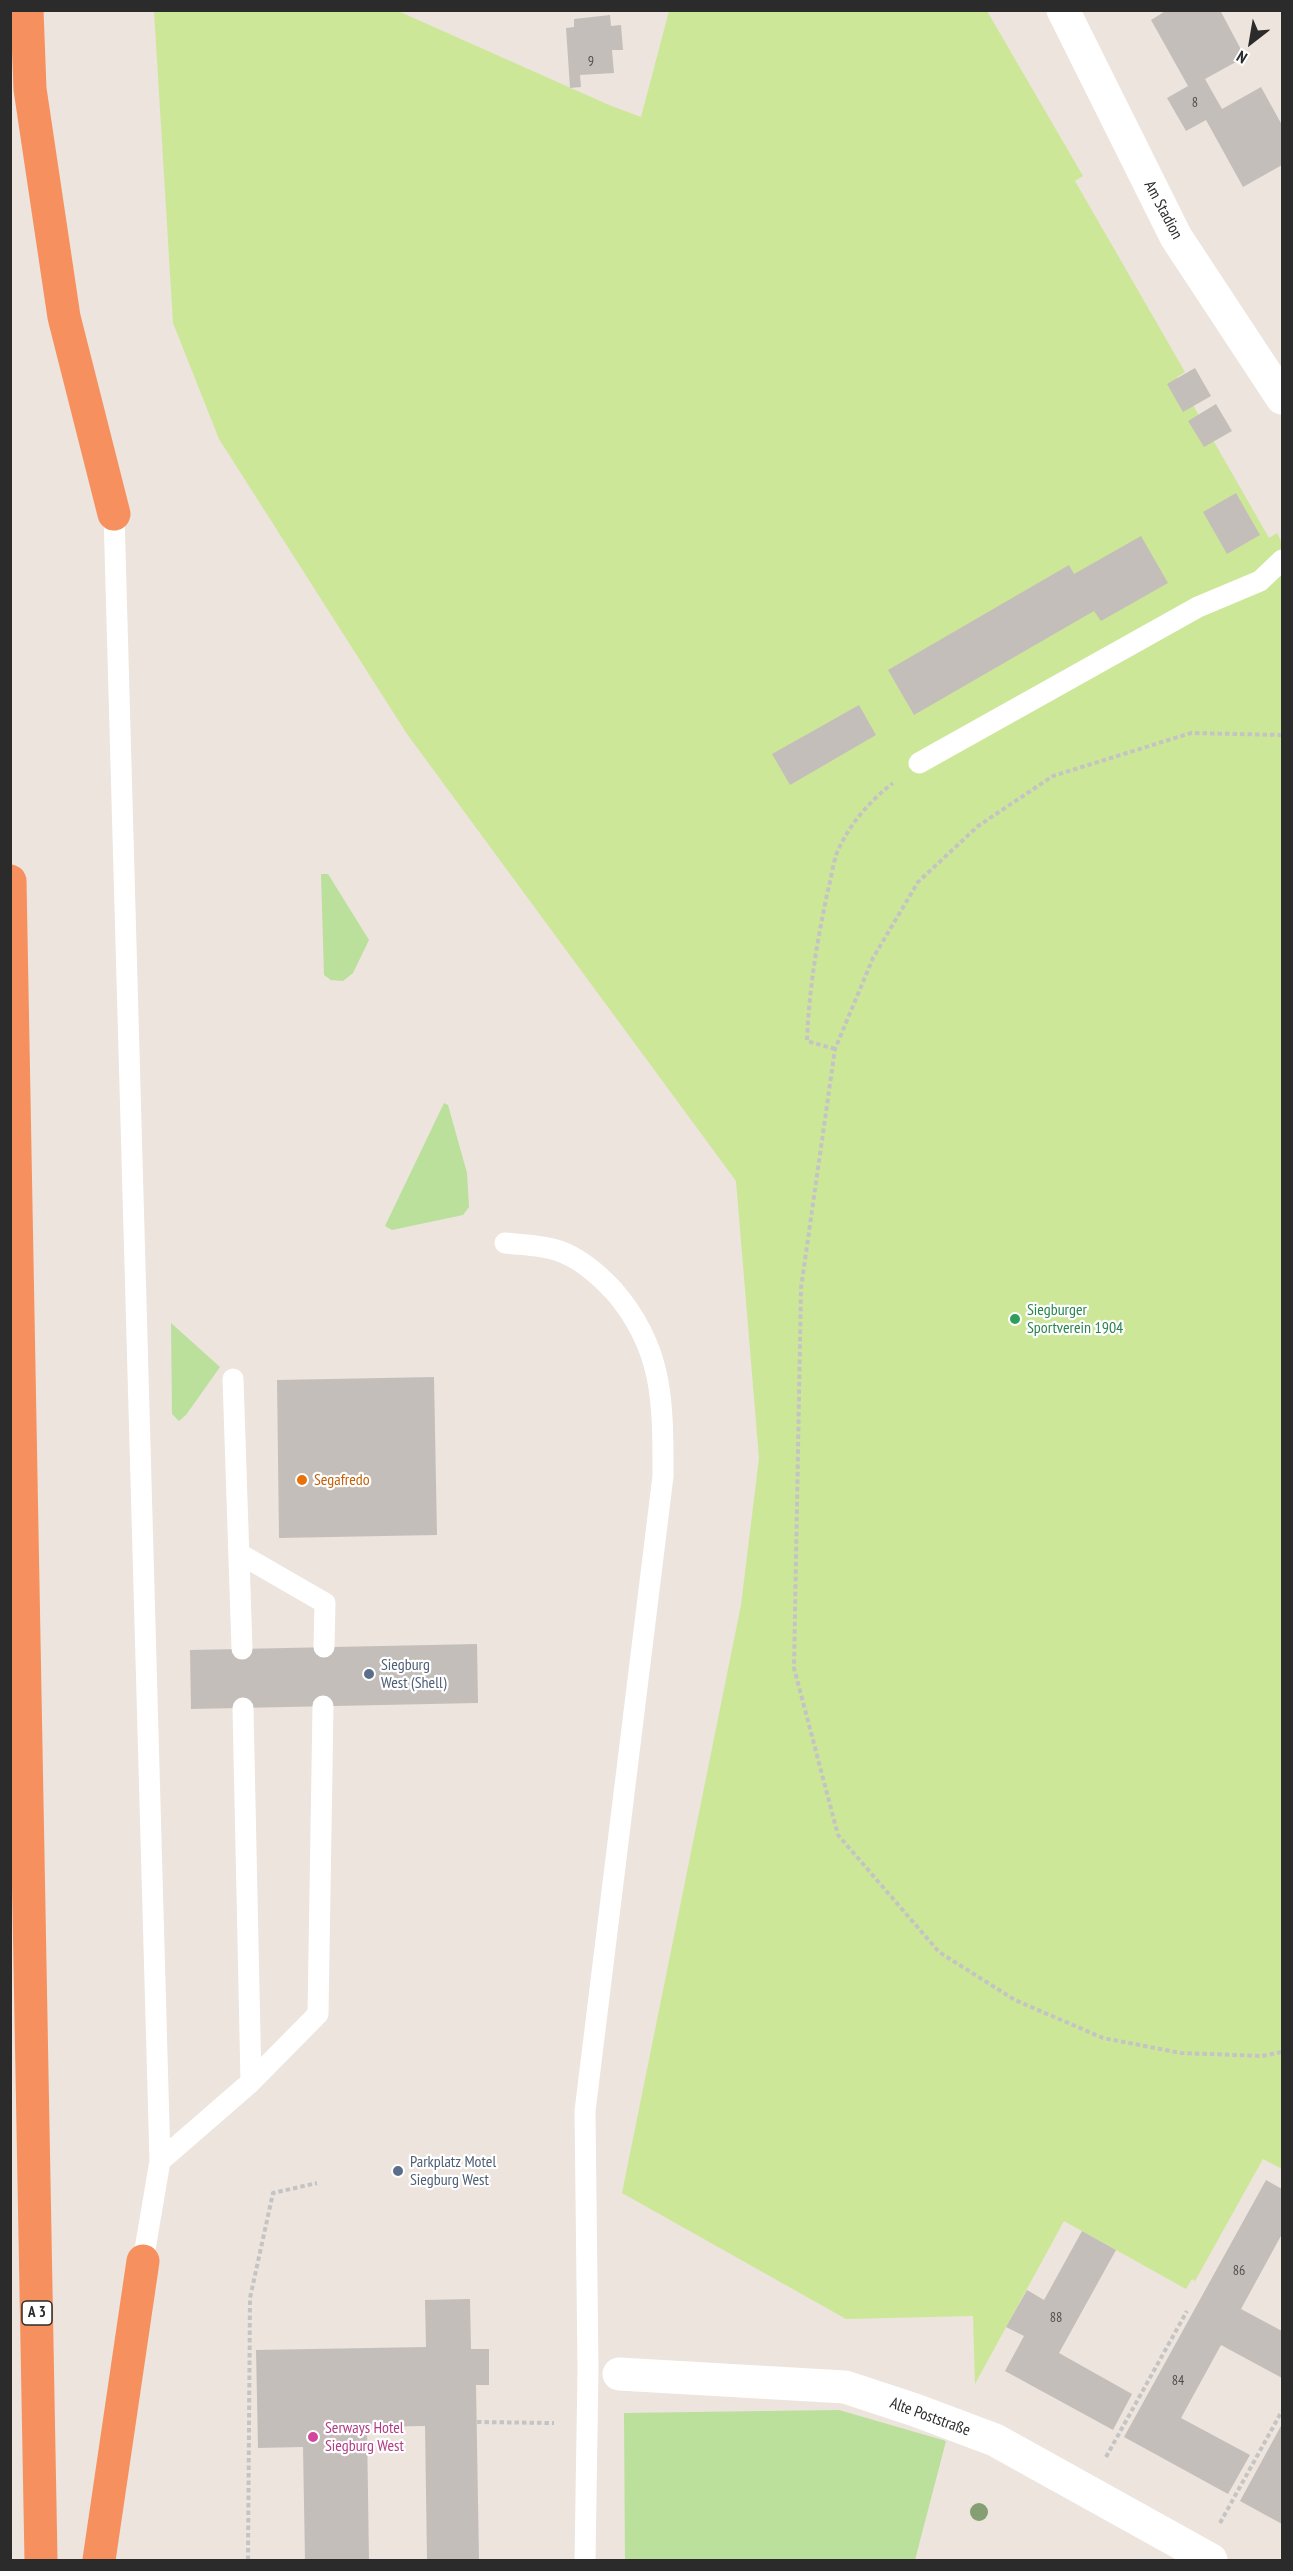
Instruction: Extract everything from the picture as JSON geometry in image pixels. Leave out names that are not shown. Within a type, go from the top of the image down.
[{"type":"highway","points":[[27,10],[30,88],[64,317],[114,514]]},
{"type":"highway","name":"A 3","points":[[10,881],[41,2560]]},
{"type":"highway","points":[[99,2560],[143,2261]]},
{"type":"street","name":"Am Stadion","points":[[1062,10],[1176,237],[1282,398]]},
{"type":"street","name":"Alte Poststraße","points":[[604,2372],[845,2388],[915,2410],[995,2440],[1206,2558]]},
{"type":"lane","points":[[114,514],[160,2161],[143,2261]]},
{"type":"lane","points":[[919,763],[1198,607],[1260,581],[1282,560]]},
{"type":"lane","points":[[505,1243],[560,1251],[597,1272],[633,1313],[654,1359],[663,1408],[663,1476],[585,2111],[604,2372],[586,2424],[585,2560]]},
{"type":"lane","points":[[233,1379],[242,1649]]},
{"type":"lane","points":[[240,1554],[325,1603],[324,1647]]},
{"type":"lane","points":[[160,2161],[251,2082],[318,2014],[323,1706]]},
{"type":"lane","points":[[243,1708],[251,2082]]},
{"type":"path","points":[[1282,735],[1191,733],[1053,776],[978,826],[918,882],[873,958],[835,1049],[801,1288],[794,1668],[838,1835],[939,1952],[1015,2000],[1103,2038],[1181,2053],[1262,2056],[1282,2052]]},
{"type":"path","points":[[835,1049],[807,1041],[809,994],[816,943],[838,849],[851,825],[876,796],[919,763]]},
{"type":"path","points":[[248,2560],[250,2298],[273,2193],[317,2183]]},
{"type":"path","points":[[1087,2492],[1187,2311]]},
{"type":"path","points":[[1206,2558],[1282,2411]]},
{"type":"path","points":[[477,2422],[586,2424]]},
{"type":"green space","name":"Siegburger Sportverein 1904","points":[[154,11],[398,11],[641,117],[669,11],[987,11],[1083,176],[1075,181],[1185,372],[1177,377],[1269,538],[1277,533],[1282,543],[1282,2169],[1263,2159],[1195,2281],[1192,2279],[1186,2289],[1064,2221],[975,2384],[973,2316],[846,2319],[622,2193],[741,1605],[759,1458],[736,1181],[407,734],[219,439],[173,323]]},
{"type":"green space","points":[[321,874],[328,874],[369,940],[353,973],[343,981],[331,980],[324,975]]},
{"type":"green space","points":[[444,1103],[448,1105],[467,1173],[469,1207],[463,1215],[392,1230],[385,1226]]},
{"type":"green space","points":[[171,1323],[220,1367],[186,1415],[179,1421],[172,1414]]},
{"type":"green space","points":[[839,2410],[946,2441],[915,2560],[625,2560],[624,2413]]},
{"type":"building","points":[[1167,10],[1220,10],[1245,57],[1205,79],[1222,109],[1261,87],[1282,125],[1282,165],[1243,187],[1206,120],[1186,131],[1167,98],[1188,86],[1151,20]]},
{"type":"building","points":[[610,15],[611,26],[621,25],[623,50],[612,50],[614,73],[580,75],[581,87],[570,88],[566,28],[574,27],[574,19]]},
{"type":"building","points":[[1195,368],[1211,396],[1183,412],[1167,384]]},
{"type":"building","points":[[1216,404],[1232,431],[1204,447],[1188,421]]},
{"type":"building","points":[[1236,493],[1260,535],[1227,554],[1203,512]]},
{"type":"building","points":[[1141,536],[1168,583],[1101,621],[1094,611],[914,715],[888,670],[1069,565],[1074,574]]},
{"type":"building","points":[[859,705],[876,735],[790,785],[772,754]]},
{"type":"building","points":[[434,1377],[437,1535],[279,1538],[277,1380]]},
{"type":"building","points":[[477,1644],[478,1703],[191,1709],[190,1650]]},
{"type":"building","points":[[1266,2180],[1282,2189],[1282,2234],[1241,2309],[1282,2331],[1282,2378],[1221,2345],[1181,2418],[1250,2455],[1228,2494],[1124,2437]]},
{"type":"building","points":[[1082,2231],[1116,2250],[1059,2353],[1132,2394],[1113,2430],[1005,2371],[1024,2336],[1006,2327],[1027,2290],[1044,2300]]},
{"type":"building","name":"Serways Hotel Siegburg West","points":[[470,2299],[471,2349],[489,2349],[489,2385],[476,2385],[479,2560],[427,2560],[425,2426],[367,2427],[369,2560],[305,2560],[303,2447],[258,2448],[256,2350],[426,2347],[425,2300]]},
{"type":"building","points":[[1282,2424],[1282,2524],[1240,2501]]},
{"type":"place","name":"Siegburger Sportverein 1904","points":[[1015,1319]]},
{"type":"place","name":"Segafredo","points":[[302,1480]]},
{"type":"place","name":"Siegburg West (Shell)","points":[[369,1674]]},
{"type":"place","name":"Parkplatz Motel Siegburg West","points":[[398,2171]]},
{"type":"place","name":"Serways Hotel Siegburg West","points":[[313,2437]]}]
